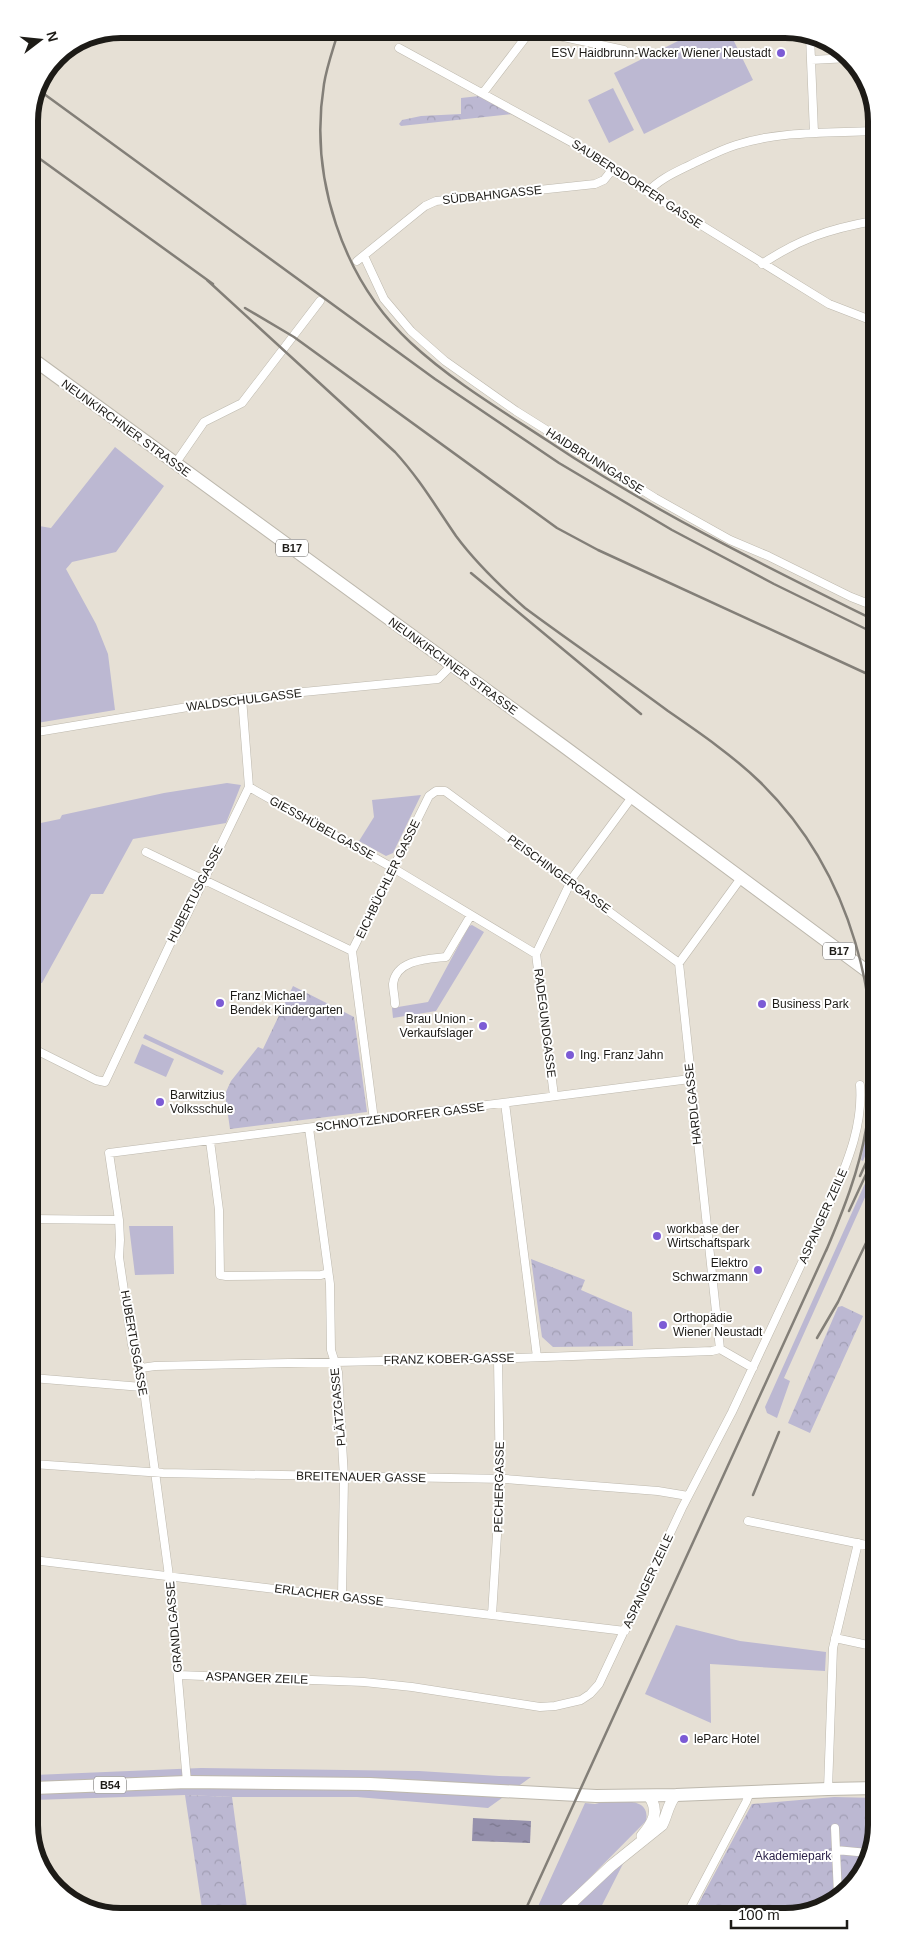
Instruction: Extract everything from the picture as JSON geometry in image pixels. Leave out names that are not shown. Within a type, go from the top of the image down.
[{"type":"main road","name":"NEUNKIRCHNER STRASSE","points":[[38,363],[868,972]]},
{"type":"main road","name":"B54","points":[[38,1788],[187,1782],[378,1784],[566,1795],[649,1796],[868,1788]]},
{"type":"street","points":[[483,93],[524,38]]},
{"type":"street","points":[[571,38],[624,50]]},
{"type":"street","points":[[810,41],[814,133]]},
{"type":"street","name":"SAUBERSDORFER GASSE","points":[[399,48],[573,143],[612,170],[829,304],[868,319]]},
{"type":"street","points":[[811,60],[840,58]]},
{"type":"street","points":[[648,192],[678,171],[730,147],[762,139],[814,133],[868,131]]},
{"type":"street","name":"SÜDBAHNGASSE","points":[[357,261],[424,206],[436,200],[595,184],[604,180],[612,170]]},
{"type":"street","points":[[762,264],[786,247],[811,236],[868,222]]},
{"type":"street","name":"HAIDBRUNNGASSE","points":[[364,256],[384,299],[411,331],[445,361],[516,411],[655,498],[730,540],[868,603]]},
{"type":"street","points":[[175,464],[204,422],[242,403],[320,301]]},
{"type":"street","name":"WALDSCHULGASSE","points":[[38,731],[242,698],[438,679],[452,665]]},
{"type":"street","points":[[242,698],[249,787]]},
{"type":"street","name":"GIESSHÜBELGASSE","points":[[249,787],[393,868],[536,954]]},
{"type":"street","name":"HUBERTUSGASSE","points":[[38,1051],[96,1080],[105,1082],[170,942],[181,927],[249,787]]},
{"type":"street","name":"EICHBÜCHLER GASSE","points":[[374,1120],[352,951],[429,796],[436,791]]},
{"type":"street","name":"PEISCHINGERGASSE","points":[[436,791],[445,791],[679,963]]},
{"type":"street","name":"RADEGUNDGASSE","points":[[554,1096],[536,954],[570,882],[632,797]]},
{"type":"street","points":[[146,852],[352,951]]},
{"type":"street","points":[[679,963],[741,878]]},
{"type":"street","points":[[395,1004],[393,982],[399,971],[412,962],[446,957],[471,916]]},
{"type":"street","name":"HARDLGASSE","points":[[679,963],[720,1349]]},
{"type":"street","name":"SCHNOTZENDORFER GASSE","points":[[109,1153],[210,1142],[690,1079]]},
{"type":"street","name":"ASPANGER ZEILE","points":[[178,1675],[364,1682],[412,1687],[540,1707],[555,1706],[581,1700],[590,1694],[599,1684],[688,1496],[753,1368],[846,1166],[857,1129],[861,1097],[860,1084]]},
{"type":"street","points":[[505,1103],[537,1356]]},
{"type":"street","name":"PLÄTZGASSE","points":[[309,1128],[328,1273],[331,1350],[338,1372],[344,1478],[342,1596]]},
{"type":"street","points":[[210,1142],[219,1210],[220,1274],[235,1276],[321,1275],[328,1273]]},
{"type":"street","name":"HUBERTUSGASSE","points":[[109,1153],[119,1220],[119,1256],[132,1345],[141,1368],[142,1387],[155,1473]]},
{"type":"street","points":[[38,1219],[119,1220]]},
{"type":"street","points":[[720,1349],[753,1368]]},
{"type":"street","name":"FRANZ KOBER-GASSE","points":[[141,1368],[155,1366],[498,1359],[537,1356],[712,1351],[720,1349]]},
{"type":"street","name":"PECHERGASSE","points":[[492,1615],[501,1479],[498,1359]]},
{"type":"street","points":[[38,1378],[142,1387]]},
{"type":"street","name":"BREITENAUER GASSE","points":[[38,1464],[155,1473],[344,1478],[501,1479],[658,1490],[688,1496]]},
{"type":"street","name":"GRANDLGASSE","points":[[155,1473],[169,1576],[187,1782]]},
{"type":"street","points":[[748,1521],[868,1545]]},
{"type":"street","points":[[828,1789],[835,1638],[858,1543]]},
{"type":"street","name":"ERLACHER GASSE","points":[[38,1561],[625,1631]]},
{"type":"street","points":[[835,1638],[868,1645]]},
{"type":"street","points":[[690,1908],[750,1792]]},
{"type":"street","points":[[567,1908],[630,1850],[662,1825],[672,1799],[676,1795]]},
{"type":"street","points":[[630,1850],[654,1819],[656,1810],[654,1802],[649,1796]]},
{"type":"street","points":[[835,1828],[838,1888]]},
{"type":"street","points":[[836,1850],[863,1853]]},
{"type":"green space","points":[[684,38],[732,38],[753,80],[644,134],[614,73]]},
{"type":"green space","points":[[613,88],[634,130],[609,143],[588,100]]},
{"type":"green space","points":[[479,96],[513,114],[401,126],[399,124],[402,120],[421,116],[461,114],[461,98]]},
{"type":"green space","points":[[115,447],[164,486],[116,552],[72,562],[66,569],[96,624],[108,654],[115,710],[38,723],[38,525],[51,528]]},
{"type":"green space","points":[[227,783],[241,785],[226,823],[133,839],[103,894],[91,894],[42,983],[38,984],[38,824],[60,819],[62,815],[164,793]]},
{"type":"green space","points":[[421,795],[393,853],[386,856],[359,841],[374,817],[372,800]]},
{"type":"green space","points":[[472,925],[484,932],[436,1011],[393,1018],[392,1008],[428,1002],[469,926]]},
{"type":"green space","points":[[293,986],[354,1017],[367,1112],[230,1129],[225,1094],[231,1081],[258,1047],[263,1049]]},
{"type":"green space","points":[[145,1034],[224,1071],[222,1075],[143,1038]]},
{"type":"green space","points":[[142,1044],[174,1059],[166,1077],[134,1063]]},
{"type":"green space","points":[[868,1123],[868,1149],[863,1161],[861,1160]]},
{"type":"green space","points":[[868,1177],[868,1191],[784,1378],[790,1381],[777,1418],[767,1413],[765,1407]]},
{"type":"green space","points":[[129,1226],[173,1226],[174,1274],[135,1275]]},
{"type":"green space","points":[[531,1259],[585,1280],[581,1290],[632,1312],[633,1346],[553,1347],[542,1337]]},
{"type":"green space","points":[[842,1306],[863,1316],[810,1433],[788,1423],[838,1307]]},
{"type":"green space","points":[[676,1625],[740,1641],[826,1652],[825,1671],[710,1664],[711,1723],[645,1694]]},
{"type":"green space","points":[[201,1768],[419,1771],[531,1777],[488,1808],[357,1797],[185,1795],[38,1800],[38,1775]]},
{"type":"green space","points":[[185,1795],[232,1797],[247,1907],[202,1907]]},
{"type":"green space","name":"Akademiepark","points":[[834,1797],[868,1798],[867,1841],[860,1861],[844,1883],[832,1893],[822,1899],[802,1906],[785,1908],[696,1908],[752,1804]]},
{"type":"green space","points":[[625,1801],[639,1804],[644,1807],[646,1821],[560,1908],[537,1908],[585,1803]]},
{"type":"green space","points":[[630,1850],[601,1908],[567,1908]]},
{"type":"water","points":[[473,1818],[531,1821],[530,1843],[472,1841]]},
{"type":"railway","points":[[336,38],[325,77],[321,119],[322,155],[327,190],[336,224],[349,257],[366,289],[387,317],[411,343],[460,383],[587,466],[708,536],[868,617]]},
{"type":"railway","points":[[42,93],[435,379],[559,463],[672,530],[774,584],[868,630]]},
{"type":"railway","points":[[38,158],[213,284]]},
{"type":"railway","points":[[207,280],[395,452],[420,482],[456,536],[480,565],[506,591],[525,608],[704,736],[760,782],[792,817],[818,856],[839,898],[855,943],[868,1004]]},
{"type":"railway","points":[[245,308],[294,337],[557,528],[598,550],[868,674]]},
{"type":"railway","points":[[471,573],[641,714]]},
{"type":"railway","points":[[826,1251],[850,1191],[863,1145],[868,1110]]},
{"type":"railway","points":[[860,1176],[868,1158]]},
{"type":"railway","points":[[849,1211],[868,1170]]},
{"type":"railway","points":[[817,1338],[838,1302],[868,1239]]},
{"type":"railway","points":[[526,1908],[829,1244]]},
{"type":"railway","points":[[753,1495],[779,1432]]},
{"type":"place","name":"ESV Haidbrunn-Wacker Wiener Neustadt","points":[[781,53]]},
{"type":"place","name":"Franz Michael Bendek Kindergarten","points":[[220,1003]]},
{"type":"place","name":"Business Park","points":[[762,1004]]},
{"type":"place","name":"Brau Union - Verkaufslager","points":[[483,1026]]},
{"type":"place","name":"Ing. Franz Jahn","points":[[570,1055]]},
{"type":"place","name":"Barwitzius Volksschule","points":[[160,1102]]},
{"type":"place","name":"workbase der Wirtschaftspark","points":[[657,1236]]},
{"type":"place","name":"Elektro Schwarzmann","points":[[758,1270]]},
{"type":"place","name":"Orthopädie Wiener Neustadt","points":[[663,1325]]},
{"type":"place","name":"leParc Hotel","points":[[684,1739]]}]
